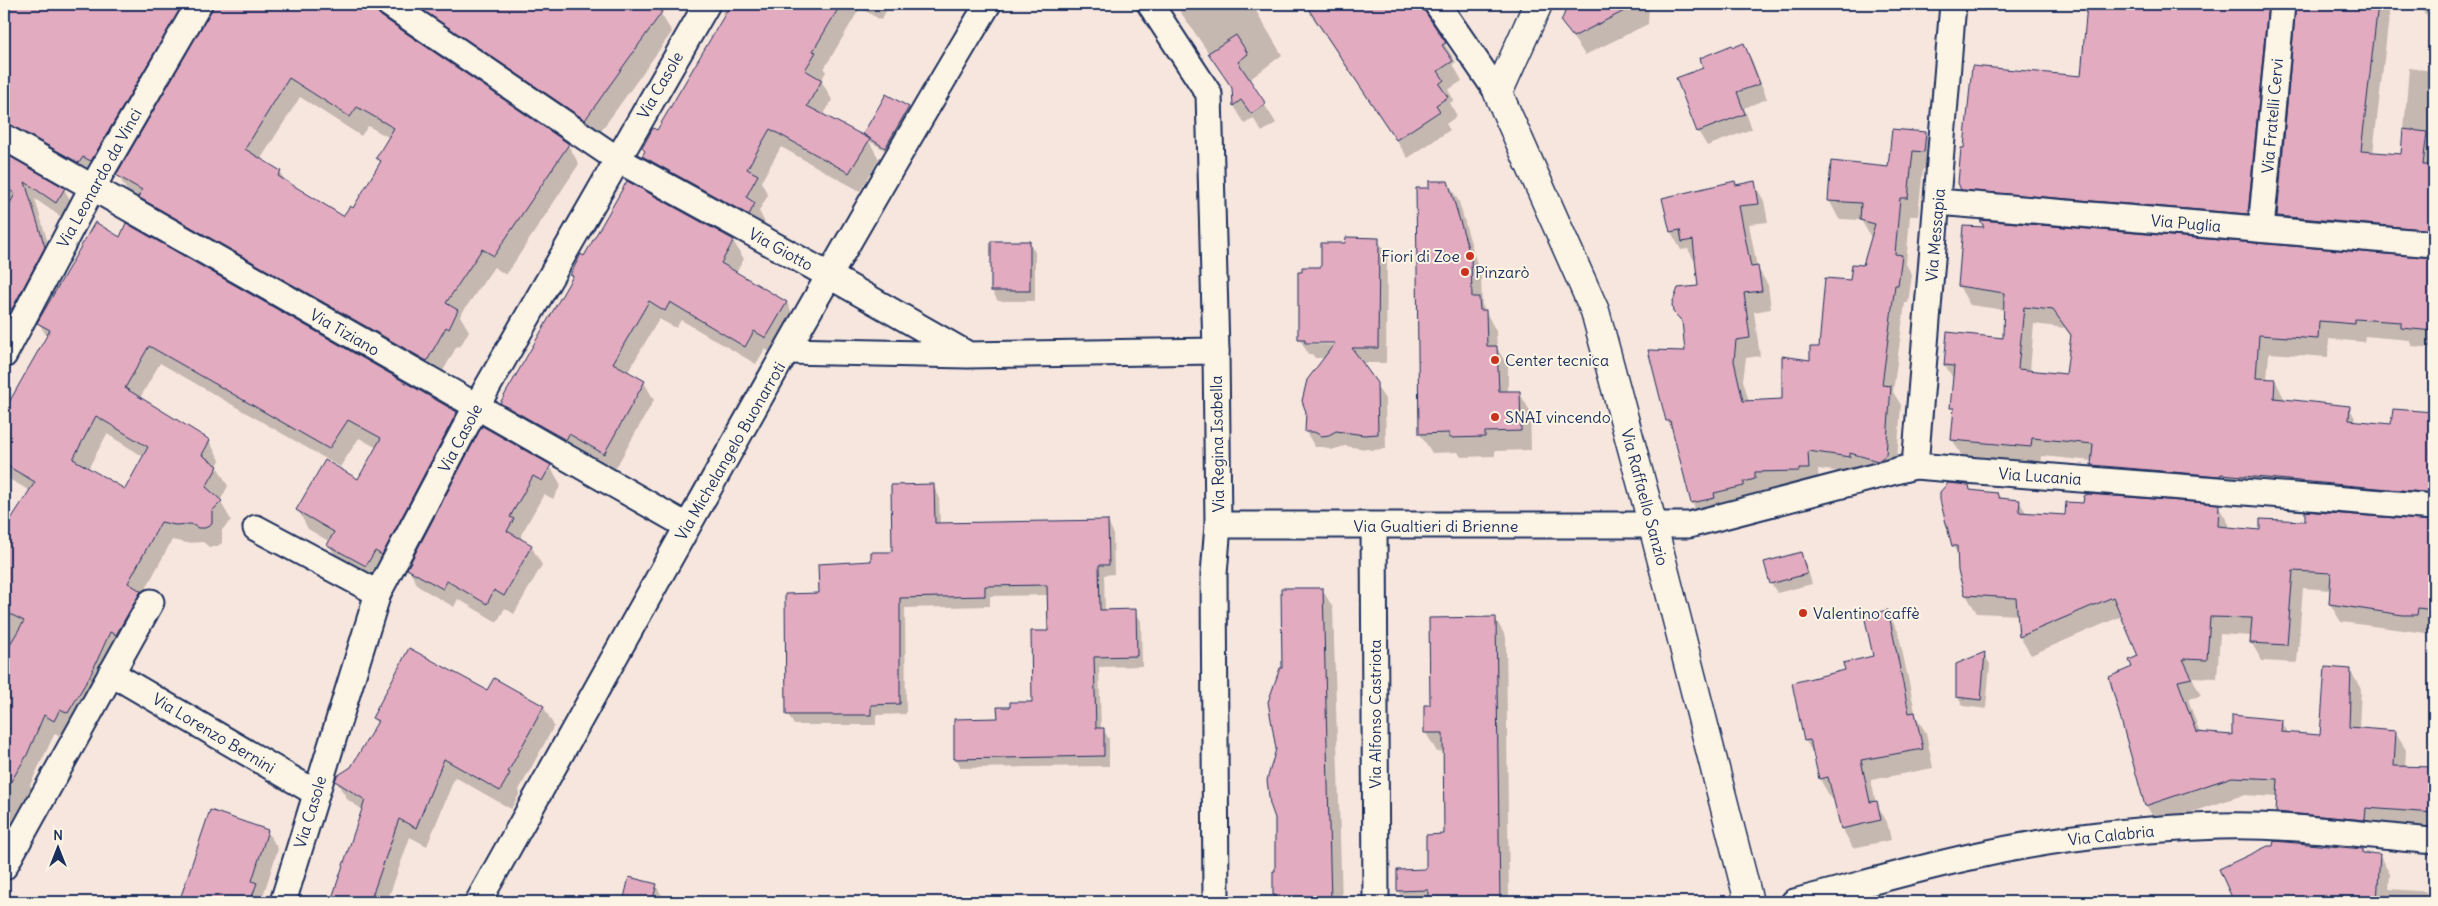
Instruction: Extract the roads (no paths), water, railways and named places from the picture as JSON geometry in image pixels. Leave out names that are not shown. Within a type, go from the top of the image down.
[{"type":"street","name":"Via Leonardo da Vinci","points":[[4,355],[92,188],[199,4]]},
{"type":"street","name":"Via Giotto","points":[[389,4],[617,159],[969,355]]},
{"type":"street","name":"Via Casole","points":[[283,902],[378,593],[476,407],[707,4]]},
{"type":"street","name":"Via Michelangelo Buonarroti","points":[[478,902],[687,526],[988,4]]},
{"type":"street","name":"Via Regina Isabella","points":[[1150,4],[1209,94],[1216,351],[1218,525],[1214,574],[1216,902]]},
{"type":"street","name":"Via Raffaello Sanzio","points":[[1437,4],[1498,93],[1595,311],[1654,526],[1749,902]]},
{"type":"street","points":[[1498,93],[1538,4]]},
{"type":"street","name":"Via Messapia","points":[[1915,466],[1953,4]]},
{"type":"street","name":"Via Fratelli Cervi","points":[[2261,229],[2282,4]]},
{"type":"street","name":"Via Tiziano","points":[[4,137],[687,526]]},
{"type":"street","name":"Via Puglia","points":[[1938,202],[2434,244]]},
{"type":"street","points":[[787,351],[969,355],[1216,351]]},
{"type":"street","name":"Via Lucania","points":[[1654,526],[1689,525],[1915,466],[2434,507]]},
{"type":"street","name":"Via Gualtieri di Brienne","points":[[1218,525],[1654,526]]},
{"type":"street","name":"Via Alfonso Castriota","points":[[1374,526],[1376,902]]},
{"type":"street","points":[[256,528],[378,593]]},
{"type":"street","points":[[4,867],[150,602]]},
{"type":"street","name":"Via Lorenzo Bernini","points":[[111,673],[316,793]]},
{"type":"street","name":"Via Calabria","points":[[1794,902],[1971,856],[2037,844],[2133,832],[2218,826],[2260,826],[2434,841]]},
{"type":"place","name":"Fiori di Zoe","points":[[1470,256]]},
{"type":"place","name":"Pinzarò","points":[[1465,272]]},
{"type":"place","name":"Center tecnica","points":[[1495,360]]},
{"type":"place","name":"SNAI vincendo","points":[[1495,417]]},
{"type":"place","name":"Valentino caffè","points":[[1803,613]]}]
